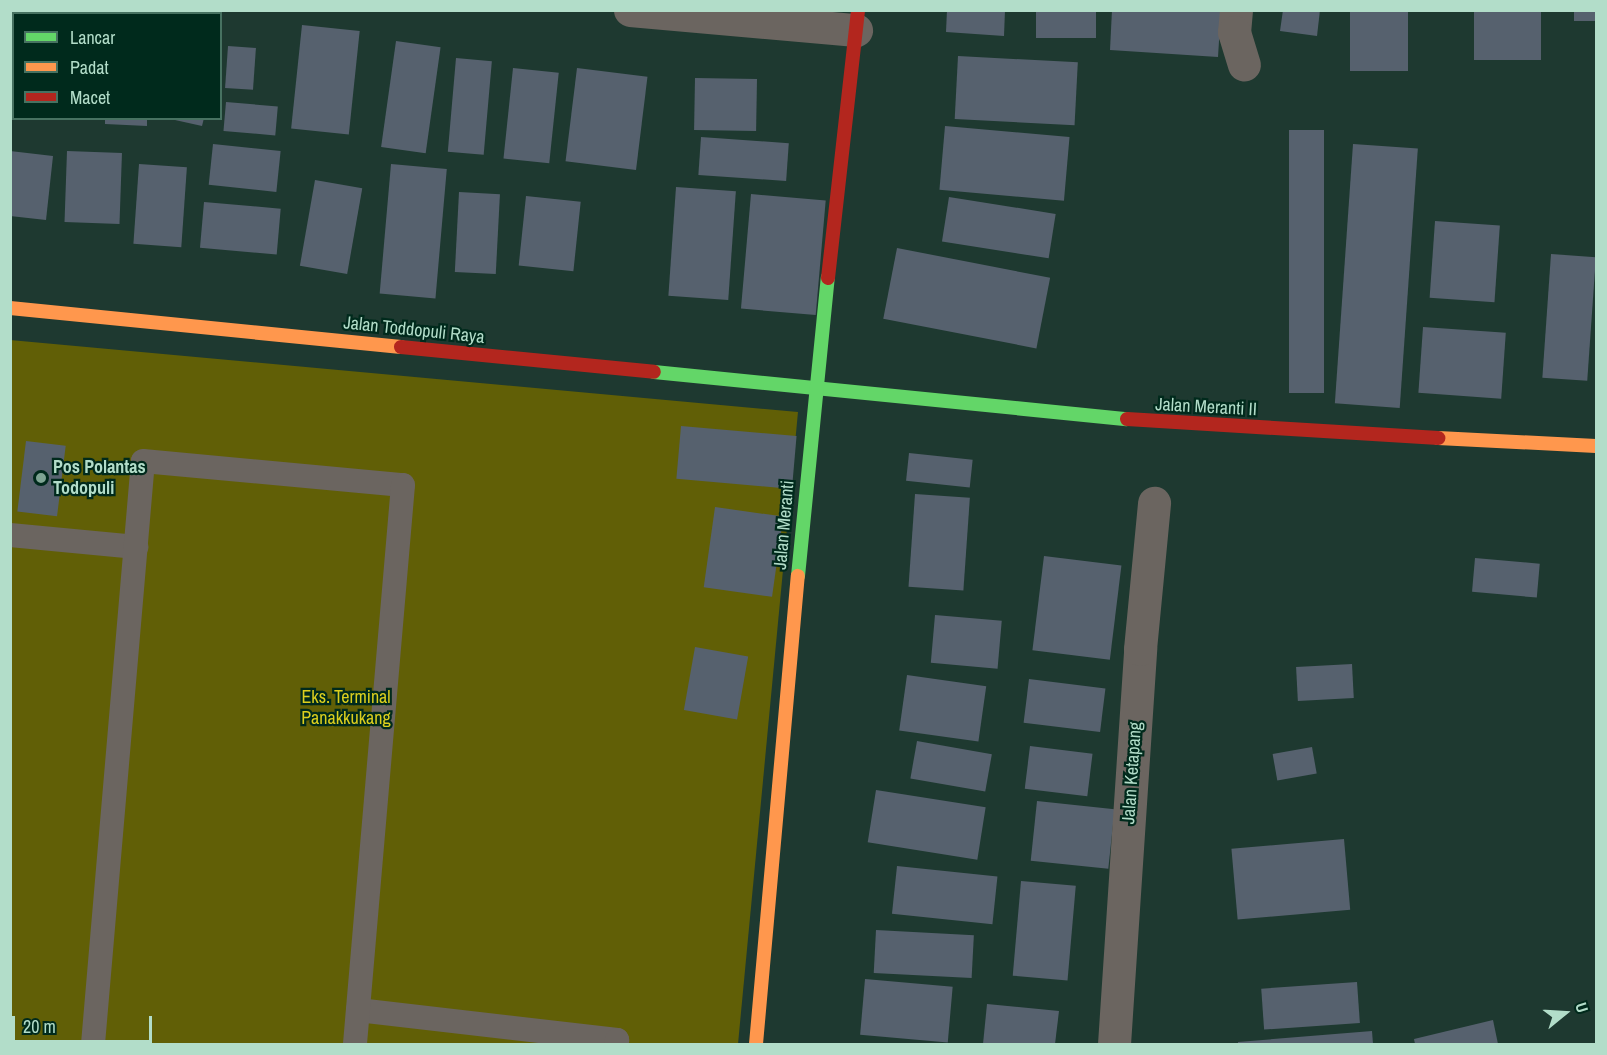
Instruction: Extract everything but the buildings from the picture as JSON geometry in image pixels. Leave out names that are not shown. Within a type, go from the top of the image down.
[{"type":"street","points":[[630,10],[857,20]]},
{"type":"street","points":[[1236,10],[1234,32],[1244,65]]},
{"type":"street","name":"Jalan Meranti","points":[[756,1044],[814,389],[857,20]]},
{"type":"street","name":"Jalan Toddopuli Raya","points":[[10,308],[814,389]]},
{"type":"street","name":"Jalan Meranti II","points":[[814,389],[1163,423],[1596,446]]},
{"type":"street","name":"Jalan Ketapang","points":[[1114,1044],[1140,649],[1154,503]]},
{"type":"lane","points":[[93,1044],[143,461],[403,485],[355,1044]]},
{"type":"lane","points":[[10,536],[136,547]]},
{"type":"lane","points":[[358,1010],[617,1040],[616,1044]]},
{"type":"green space","name":"Eks. Terminal Panakkukang","points":[[10,340],[798,412],[738,1044],[11,1044]]},
{"type":"traffic: fast","points":[[798,576],[828,278]]},
{"type":"traffic: fast","points":[[654,372],[1127,419]]},
{"type":"traffic: slow","points":[[10,308],[401,347]]},
{"type":"traffic: slow","points":[[1438,438],[1596,446]]},
{"type":"traffic: slow","points":[[756,1044],[798,576]]},
{"type":"traffic: jam","points":[[828,278],[858,10]]},
{"type":"traffic: jam","points":[[401,347],[654,372]]},
{"type":"traffic: jam","points":[[1127,419],[1438,438]]},
{"type":"place","name":"Pos Polantas Todopuli","points":[[41,478]]}]
